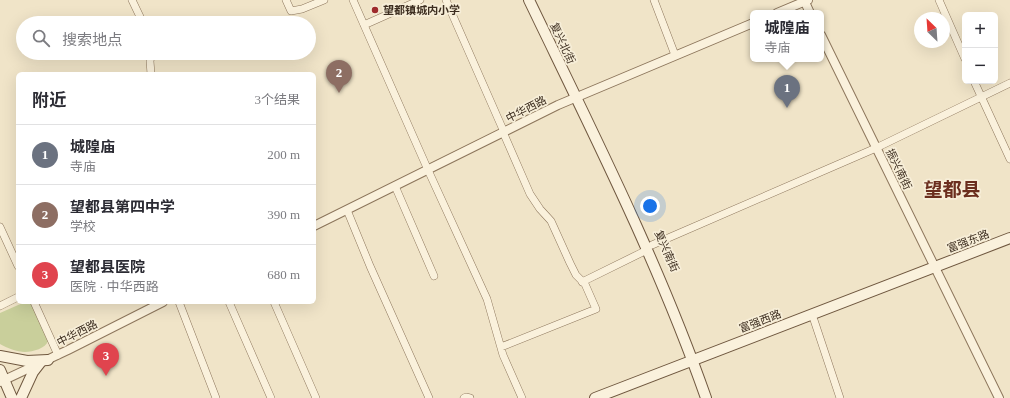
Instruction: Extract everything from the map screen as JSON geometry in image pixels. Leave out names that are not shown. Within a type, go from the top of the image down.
[{"type":"main road","name":"复兴北街","points":[[529,0],[578,96]]},
{"type":"main road","name":"复兴北街","points":[[536,0],[578,96]]},
{"type":"main road","name":"复兴南街","points":[[578,96],[650,248],[676,316],[713,398]]},
{"type":"main road","name":"富强东路","points":[[936,270],[1010,238]]},
{"type":"main road","name":"富强东路","points":[[936,270],[1010,245]]},
{"type":"main road","name":"富强西路","points":[[595,398],[814,320],[936,270]]},
{"type":"main road","name":"富强西路","points":[[612,398],[697,362],[936,270]]},
{"type":"main road","points":[[0,356],[27,361],[44,361]]},
{"type":"main road","points":[[21,398],[30,377],[44,361]]},
{"type":"main road","name":"复兴南街","points":[[697,362],[706,398]]},
{"type":"main road","points":[[0,370],[7,398]]},
{"type":"main road","points":[[2,382],[12,398]]},
{"type":"street","points":[[132,0],[140,16]]},
{"type":"street","points":[[286,0],[291,11],[302,9],[324,0]]},
{"type":"street","points":[[353,0],[487,299],[501,347],[522,398]]},
{"type":"street","points":[[364,25],[420,0]]},
{"type":"street","points":[[446,0],[530,194],[540,209],[552,221],[573,269],[582,282],[596,310],[501,347]]},
{"type":"street","points":[[654,0],[675,55]]},
{"type":"street","points":[[784,10],[806,0],[809,10]]},
{"type":"street","points":[[939,0],[962,53]]},
{"type":"street","name":"中华西路","points":[[316,225],[578,96],[750,24]]},
{"type":"street","name":"振兴南街","points":[[824,41],[999,398]]},
{"type":"street","points":[[150,60],[150,72]]},
{"type":"street","points":[[582,282],[650,248],[876,148],[1010,83]]},
{"type":"street","points":[[976,84],[1010,159]]},
{"type":"street","points":[[395,186],[434,276]]},
{"type":"street","points":[[347,210],[370,266],[429,398]]},
{"type":"street","points":[[0,227],[16,262]]},
{"type":"street","points":[[0,306],[16,299]]},
{"type":"street","points":[[35,304],[58,355]]},
{"type":"street","name":"中华西路","points":[[2,382],[159,304]]},
{"type":"street","points":[[180,304],[216,398]]},
{"type":"street","points":[[230,304],[271,398]]},
{"type":"street","points":[[275,304],[316,398]]},
{"type":"street","points":[[814,320],[840,398]]},
{"type":"street","points":[[464,398],[470,398]]},
{"type":"green space","points":[[20,304],[31,304],[48,341],[45,346],[25,352],[12,350],[0,344],[0,313]]},
{"type":"place","name":"望都镇城内小学","points":[[375,10]]},
{"type":"place","name":"望都县第四中学","points":[[339,93]]},
{"type":"place","name":"城隍庙","points":[[787,108]]},
{"type":"place","name":"望都县医院","points":[[106,376]]},
{"type":"district","name":"望都县","points":[[952,189]]}]
